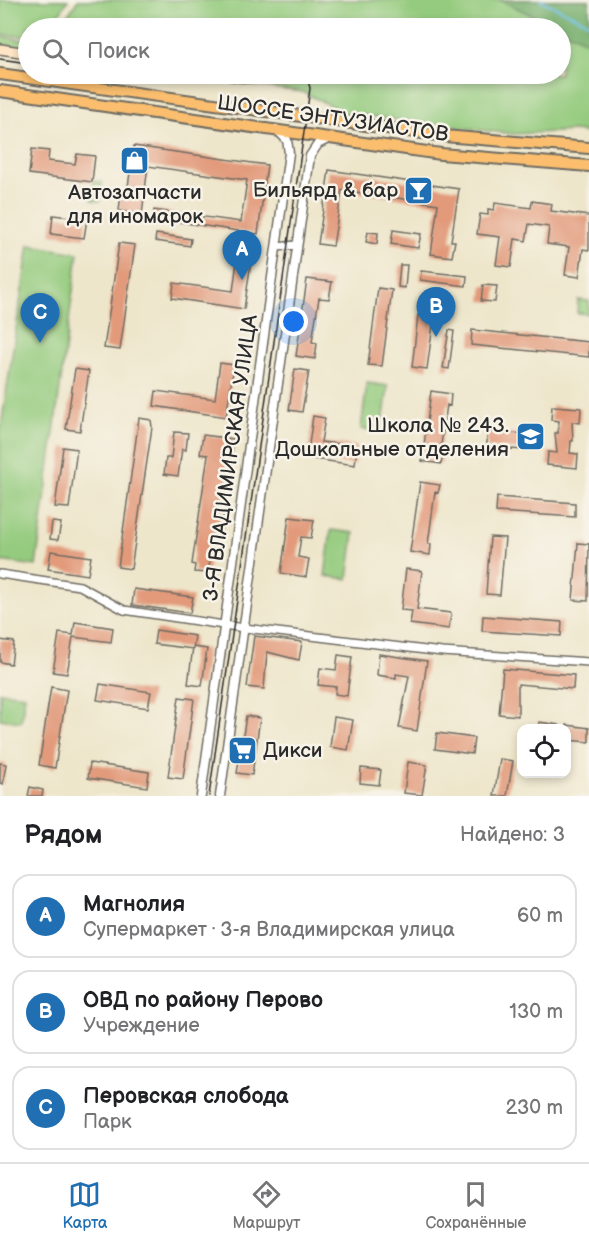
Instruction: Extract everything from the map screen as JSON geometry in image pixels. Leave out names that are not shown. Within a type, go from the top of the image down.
[{"type":"main road","points":[[0,49],[18,52]]},
{"type":"main road","name":"ШОССЕ ЭНТУЗИАСТОВ","points":[[0,74],[18,76]]},
{"type":"main road","name":"ШОССЕ ЭНТУЗИАСТОВ","points":[[72,84],[444,136],[589,148]]},
{"type":"main road","name":"ШОССЕ ЭНТУЗИАСТОВ","points":[[0,91],[441,154],[589,166]]},
{"type":"street","name":"3-Я ВЛАДИМИРСКАЯ УЛИЦА","points":[[201,796],[289,153],[287,140],[276,129]]},
{"type":"street","name":"3-Я ВЛАДИМИРСКАЯ УЛИЦА","points":[[220,796],[309,156],[318,144],[332,138]]},
{"type":"street","points":[[277,247],[296,245]]},
{"type":"street","points":[[0,574],[80,586],[124,610],[243,628],[442,652],[589,662]]},
{"type":"green space","points":[[0,0],[68,0],[56,18],[18,18],[18,36],[0,34]]},
{"type":"green space","points":[[78,0],[589,0],[589,133],[574,131],[513,134],[357,115],[343,112],[303,92],[243,84],[571,84],[571,18],[66,18]]},
{"type":"green space","points":[[500,0],[589,0],[589,42],[571,34],[571,18],[538,18]]},
{"type":"green space","points":[[0,36],[18,39],[18,47],[0,44]]},
{"type":"green space","points":[[94,181],[102,182],[100,201],[92,200]]},
{"type":"green space","points":[[29,245],[78,253],[36,566],[0,561],[0,433]]},
{"type":"green space","points":[[578,300],[589,301],[589,314],[577,313]]},
{"type":"green space","points":[[367,383],[388,386],[382,432],[361,429]]},
{"type":"green space","points":[[331,530],[354,533],[348,579],[325,576]]},
{"type":"green space","points":[[0,692],[25,695],[21,722],[0,719]]},
{"type":"building","points":[[134,146],[267,165],[258,234],[153,218],[154,210],[241,222],[247,180],[148,166],[142,214],[119,211],[121,192],[127,193]]},
{"type":"building","points":[[32,149],[49,151],[48,161],[75,164],[77,154],[95,156],[92,182],[29,174]]},
{"type":"building","points":[[329,170],[459,189],[451,241],[455,241],[452,257],[431,254],[438,204],[342,190],[333,246],[318,244]]},
{"type":"building","points":[[532,201],[552,204],[551,211],[589,216],[589,250],[583,249],[579,277],[565,275],[569,247],[547,244],[549,227],[529,224],[526,241],[515,239],[511,267],[496,265],[500,237],[477,234],[480,214],[488,215],[488,209],[494,210],[495,203],[531,208]]},
{"type":"building","points":[[53,215],[87,219],[84,238],[51,234]]},
{"type":"building","points":[[393,230],[421,234],[418,248],[391,244]]},
{"type":"building","points":[[368,232],[378,233],[377,244],[366,242]]},
{"type":"building","points":[[156,234],[191,239],[190,246],[155,241]]},
{"type":"building","points":[[119,243],[135,245],[120,350],[104,348]]},
{"type":"building","points":[[238,254],[252,256],[244,309],[172,298],[174,283],[233,291]]},
{"type":"building","points":[[400,265],[407,265],[405,288],[398,287]]},
{"type":"building","points":[[421,271],[467,276],[466,286],[420,280]]},
{"type":"building","points":[[307,279],[332,282],[329,299],[319,298],[312,342],[317,343],[315,359],[296,356]]},
{"type":"building","points":[[483,285],[497,286],[495,302],[481,301]]},
{"type":"building","points":[[378,288],[392,290],[382,366],[368,365]]},
{"type":"building","points":[[418,315],[434,317],[427,369],[412,367]]},
{"type":"building","points":[[449,330],[454,331],[449,369],[443,368]]},
{"type":"building","points":[[472,330],[589,342],[589,357],[471,345]]},
{"type":"building","points":[[220,363],[234,365],[226,417],[154,406],[156,391],[215,399]]},
{"type":"building","points":[[75,369],[89,371],[80,431],[66,429]]},
{"type":"building","points":[[295,369],[309,371],[302,412],[289,410]]},
{"type":"building","points":[[431,391],[451,394],[450,406],[447,405],[440,452],[443,453],[441,464],[422,461]]},
{"type":"building","points":[[552,406],[581,408],[580,423],[572,422],[573,441],[571,441],[570,453],[578,454],[577,468],[547,465],[548,452],[557,453],[555,433],[558,433],[559,421],[551,420]]},
{"type":"building","points":[[313,416],[325,418],[321,442],[357,446],[355,465],[307,458]]},
{"type":"building","points":[[139,418],[151,420],[152,427],[131,569],[118,567]]},
{"type":"building","points":[[174,432],[188,433],[186,450],[182,449],[178,476],[164,474],[166,458],[171,458]]},
{"type":"building","points":[[487,432],[531,434],[530,450],[487,448]]},
{"type":"building","points":[[203,435],[234,439],[221,532],[214,531],[208,573],[194,572],[195,565],[192,564],[208,455],[200,454]]},
{"type":"building","points":[[63,447],[77,449],[69,508],[55,507]]},
{"type":"building","points":[[420,482],[440,485],[438,493],[435,492],[428,544],[431,544],[430,555],[410,552]]},
{"type":"building","points":[[497,497],[575,503],[575,517],[496,512]]},
{"type":"building","points":[[289,517],[314,520],[311,538],[301,537],[298,557],[309,559],[306,577],[281,573]]},
{"type":"building","points":[[52,522],[61,523],[58,540],[50,539]]},
{"type":"building","points":[[490,537],[505,538],[500,595],[486,594]]},
{"type":"building","points":[[578,543],[589,544],[588,601],[573,600]]},
{"type":"building","points":[[51,551],[91,557],[88,575],[48,569]]},
{"type":"building","points":[[406,569],[422,571],[417,609],[451,613],[449,629],[410,624],[412,611],[401,610]]},
{"type":"building","points":[[134,589],[193,597],[190,613],[132,605]]},
{"type":"building","points":[[483,616],[562,622],[561,636],[482,631]]},
{"type":"building","points":[[75,622],[113,628],[111,642],[73,637],[67,674],[53,672],[59,633],[73,635]]},
{"type":"building","points":[[156,630],[195,636],[193,649],[154,644]]},
{"type":"building","points":[[254,636],[302,642],[299,660],[267,652],[264,689],[247,687]]},
{"type":"building","points":[[0,640],[14,642],[11,664],[0,662]]},
{"type":"building","points":[[193,647],[207,649],[202,686],[188,684]]},
{"type":"building","points":[[379,654],[427,661],[417,731],[399,728],[409,676],[396,674],[396,678],[377,675]]},
{"type":"building","points":[[338,655],[352,657],[347,696],[335,694],[336,687],[318,685],[320,668],[336,670]]},
{"type":"building","points":[[503,669],[574,675],[573,689],[518,684],[518,716],[499,714]]},
{"type":"building","points":[[100,684],[151,692],[148,708],[97,700]]},
{"type":"building","points":[[51,687],[67,690],[55,768],[39,765]]},
{"type":"building","points":[[179,697],[194,699],[183,779],[168,777]]},
{"type":"building","points":[[246,716],[260,718],[252,775],[237,773]]},
{"type":"building","points":[[334,717],[353,720],[348,750],[330,747]]},
{"type":"building","points":[[571,726],[589,728],[589,742],[571,740]]},
{"type":"building","points":[[437,733],[474,738],[472,754],[435,749]]},
{"type":"building","points":[[500,759],[513,761],[507,796],[494,796]]},
{"type":"building","points":[[408,762],[427,765],[422,795],[404,793]]},
{"type":"building","points":[[0,763],[6,764],[3,784],[0,783]]},
{"type":"building","points":[[90,763],[149,772],[147,787],[88,778]]},
{"type":"building","points":[[361,768],[381,770],[379,785],[360,783]]},
{"type":"building","points":[[30,787],[43,790],[42,796],[28,796]]},
{"type":"waterway","points":[[540,0],[589,23]]},
{"type":"tram line","points":[[0,59],[18,62]]},
{"type":"tram line","points":[[209,796],[306,118],[309,84]]},
{"type":"place","name":"Автозапчасти для иномарок","points":[[135,161]]},
{"type":"place","name":"Бильярд & бар","points":[[419,190]]},
{"type":"place","name":"Магнолия","points":[[242,280]]},
{"type":"place","name":"ОВД по району Перово","points":[[436,337]]},
{"type":"place","name":"Перовская слобода","points":[[40,343]]},
{"type":"place","name":"Школа № 243. Дошкольные отделения","points":[[530,437]]},
{"type":"place","name":"Дикси","points":[[242,750]]}]
